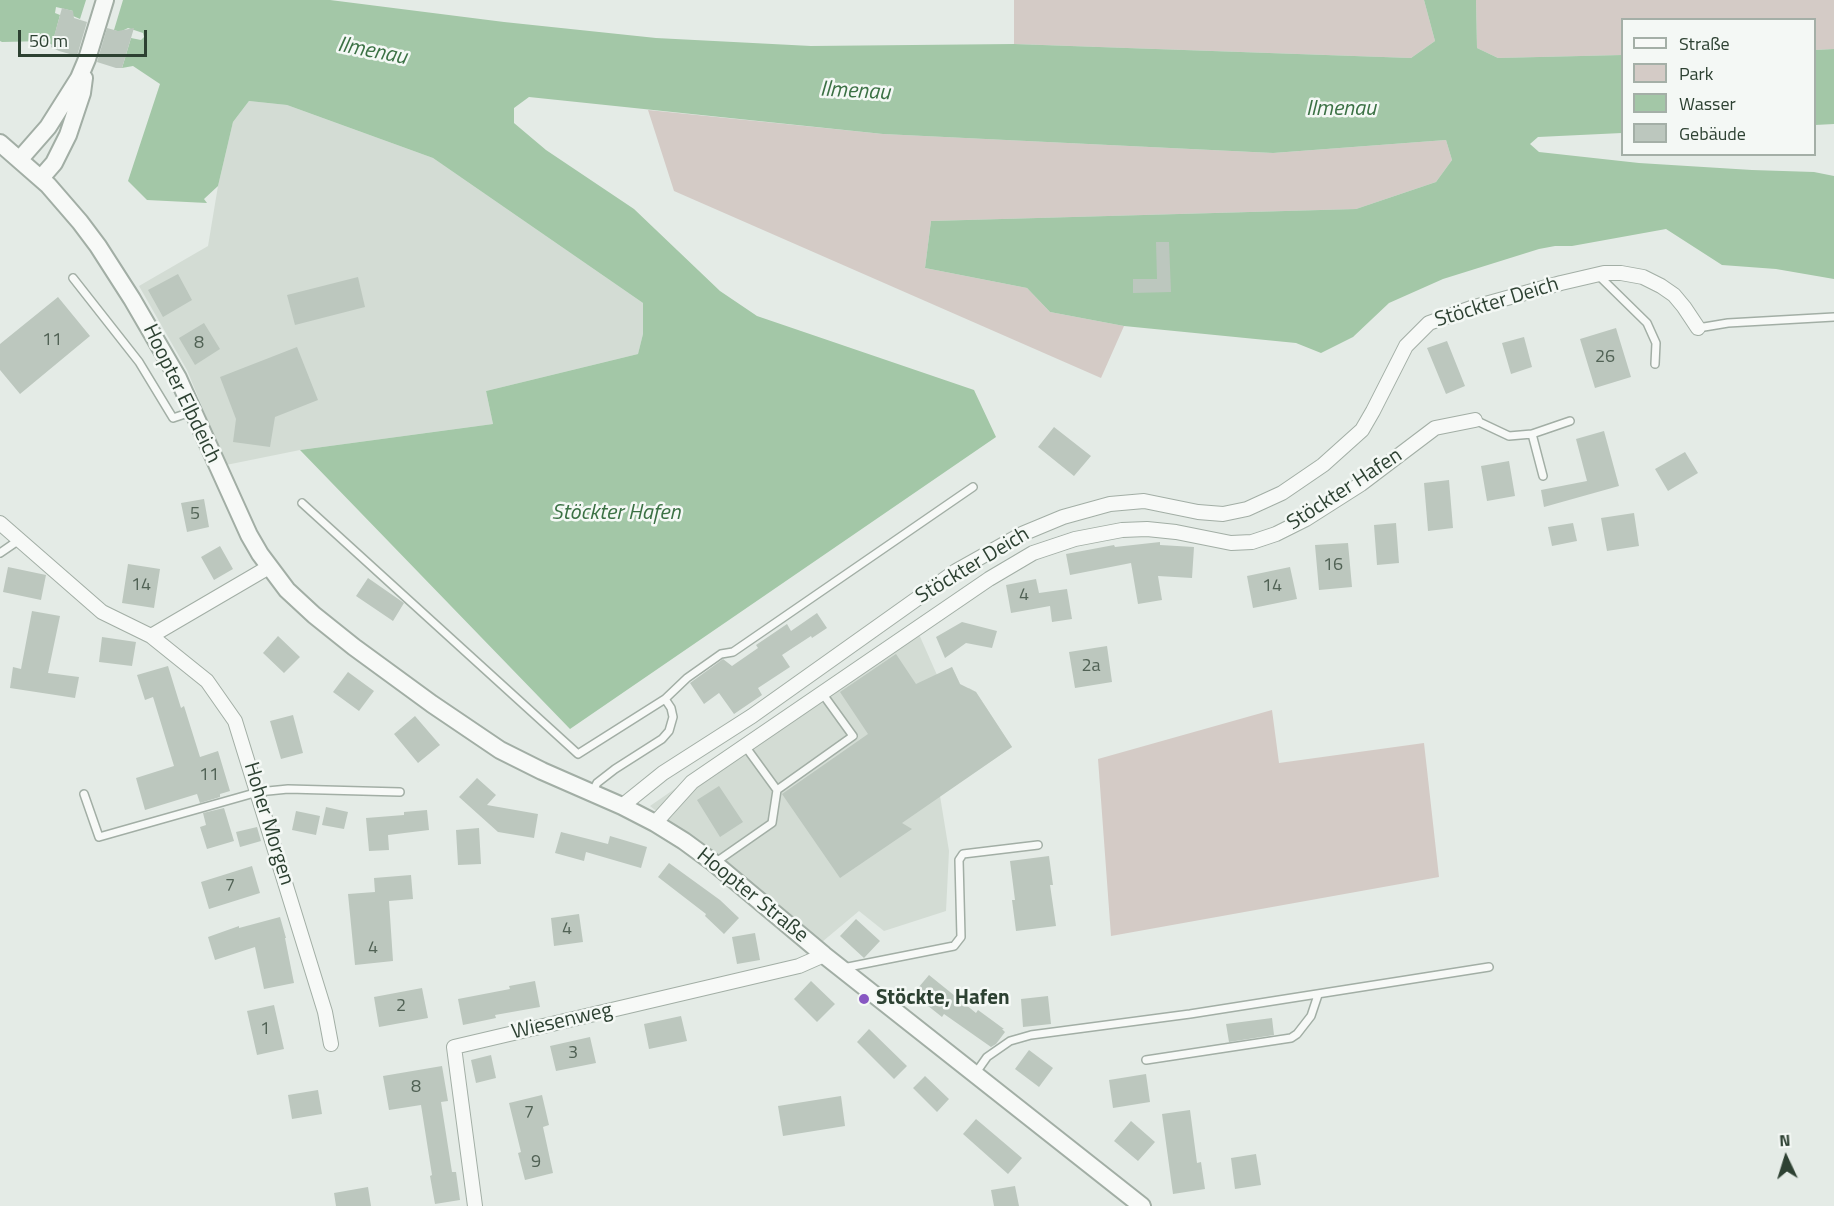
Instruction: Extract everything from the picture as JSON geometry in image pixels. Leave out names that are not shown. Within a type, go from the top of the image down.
[{"type":"street","points":[[41,178],[54,163],[68,135],[82,93],[87,59],[105,0]]},
{"type":"street","points":[[20,159],[48,127],[68,96],[87,59]]},
{"type":"street","name":"Hoopter Elbdeich","points":[[0,143],[41,178],[80,222],[110,264],[164,353],[194,411],[234,506],[249,535],[287,590],[334,632]]},
{"type":"street","name":"Stöckter Deich","points":[[622,806],[663,773],[752,716],[956,571],[1001,544],[1063,517],[1119,502],[1144,501],[1198,512],[1233,513],[1261,504],[1304,480],[1362,430],[1406,346],[1429,323],[1471,308],[1597,274],[1621,273],[1642,277],[1674,295],[1698,328]]},
{"type":"street","name":"Stöckter Hafen","points":[[655,823],[692,782],[996,574],[1033,553],[1075,539],[1122,530],[1147,529],[1176,532],[1231,543],[1252,542],[1276,534],[1306,519],[1360,484],[1436,428],[1475,420]]},
{"type":"street","name":"Hoher Morgen","points":[[0,523],[102,612],[151,636],[207,681],[235,721],[325,1012],[331,1044]]},
{"type":"street","points":[[151,636],[269,567]]},
{"type":"street","name":"Hoopter Straße","points":[[334,632],[442,711],[500,750],[622,806],[684,841],[714,863],[824,955],[1142,1206]]},
{"type":"street","name":"Wiesenweg","points":[[475,1206],[454,1047],[799,966],[824,955]]},
{"type":"lane","points":[[1597,274],[1647,323],[1656,342],[1655,364]]},
{"type":"lane","points":[[73,278],[139,362],[173,418],[194,411]]},
{"type":"lane","points":[[1698,328],[1728,323],[1834,316]]},
{"type":"lane","points":[[1475,420],[1509,436],[1532,434],[1570,421]]},
{"type":"lane","points":[[1532,434],[1543,476]]},
{"type":"lane","points":[[302,503],[578,754],[665,699],[687,678],[721,654],[733,652],[973,487]]},
{"type":"lane","points":[[0,553],[19,540]]},
{"type":"lane","points":[[777,790],[853,736],[822,693]]},
{"type":"lane","points":[[592,793],[597,783],[662,739],[669,731],[673,717],[671,708],[665,699]]},
{"type":"lane","points":[[714,863],[772,822],[777,790],[745,746]]},
{"type":"lane","points":[[84,794],[99,837],[258,792],[288,789],[399,792]]},
{"type":"lane","points":[[841,968],[954,946],[962,937],[958,860],[963,854],[1038,845]]},
{"type":"lane","points":[[975,1074],[987,1057],[1002,1046],[1010,1041],[1032,1035],[1190,1014],[1489,967]]},
{"type":"lane","points":[[1146,1060],[1291,1038],[1298,1034],[1311,1016],[1318,994]]},
{"type":"shaded area","points":[[249,101],[287,105],[433,158],[643,303],[643,334],[638,354],[486,391],[493,424],[300,450],[226,465],[187,370],[139,286],[208,246],[218,186],[233,122]]},
{"type":"shaded area","points":[[914,623],[937,675],[952,667],[963,690],[969,688],[976,692],[1012,747],[940,796],[949,851],[946,911],[884,931],[859,911],[822,942],[650,806]]},
{"type":"green space","points":[[1014,0],[1424,0],[1435,41],[1411,58],[1014,44]]},
{"type":"green space","points":[[1476,0],[1834,0],[1834,49],[1816,50],[1816,18],[1621,18],[1621,55],[1498,58],[1477,48]]},
{"type":"green space","points":[[648,110],[883,134],[1273,153],[1446,140],[1452,160],[1436,182],[1356,209],[931,221],[925,268],[1027,288],[1050,312],[1124,326],[1101,378],[674,191]]},
{"type":"green space","points":[[1272,710],[1279,763],[1424,743],[1439,877],[1111,936],[1098,759]]},
{"type":"water","name":"Ilmenau","points":[[0,0],[330,0],[656,38],[811,46],[1014,44],[1411,58],[1435,41],[1424,0],[1476,0],[1477,48],[1498,58],[1621,55],[1621,133],[1538,137],[1530,144],[1539,152],[1639,163],[1814,172],[1834,176],[1834,279],[1776,269],[1722,265],[1666,229],[1572,246],[1539,249],[1443,279],[1389,303],[1353,337],[1321,353],[1296,343],[1124,326],[1050,312],[1027,288],[925,268],[931,221],[1356,209],[1436,182],[1452,160],[1446,140],[1273,153],[883,134],[529,97],[514,108],[514,123],[546,150],[634,209],[720,291],[757,316],[974,390],[996,437],[570,729],[300,450],[493,424],[486,391],[638,354],[643,334],[643,303],[433,158],[287,105],[249,101],[233,122],[218,186],[204,199],[207,203],[147,200],[128,181],[160,84],[133,66],[122,68],[131,38],[141,40],[144,37],[143,33],[128,28],[120,32],[73,16],[73,11],[56,7],[55,13],[60,15],[52,45],[47,41],[0,41]]},
{"type":"water","points":[[1834,49],[1834,124],[1816,125],[1816,50]]},
{"type":"pier","points":[[86,0],[123,0],[114,30],[111,32],[82,24],[83,21],[80,19]]},
{"type":"building","points":[[62,8],[73,11],[74,18],[87,22],[77,56],[51,47]]},
{"type":"building","points":[[107,28],[118,31],[134,28],[122,68],[97,62]]},
{"type":"building","points":[[1156,242],[1169,242],[1171,292],[1133,293],[1133,279],[1157,279]]},
{"type":"building","points":[[178,274],[192,300],[163,317],[148,290]]},
{"type":"building","points":[[358,277],[365,307],[295,325],[287,295]]},
{"type":"building","points":[[58,297],[90,336],[20,394],[0,370],[0,344]]},
{"type":"building","points":[[204,323],[220,349],[195,365],[179,338]]},
{"type":"building","points":[[1616,328],[1631,377],[1595,388],[1580,339]]},
{"type":"building","points":[[1524,337],[1532,367],[1511,374],[1502,343]]},
{"type":"building","points":[[1447,341],[1465,386],[1446,394],[1427,348]]},
{"type":"building","points":[[297,347],[318,400],[275,417],[270,447],[233,442],[236,419],[220,377]]},
{"type":"building","points":[[1054,427],[1091,456],[1074,476],[1038,447]]},
{"type":"building","points":[[1604,431],[1619,486],[1544,507],[1541,490],[1587,481],[1576,439]]},
{"type":"building","points":[[1685,452],[1698,473],[1668,491],[1655,469]]},
{"type":"building","points":[[1509,461],[1515,496],[1487,501],[1481,466]]},
{"type":"building","points":[[1449,480],[1453,528],[1428,531],[1424,483]]},
{"type":"building","points":[[204,499],[209,527],[187,532],[181,503]]},
{"type":"building","points":[[1634,513],[1639,546],[1607,551],[1601,518]]},
{"type":"building","points":[[1396,523],[1399,563],[1377,565],[1374,525]]},
{"type":"building","points":[[1573,523],[1577,541],[1552,546],[1548,527]]},
{"type":"building","points":[[1160,542],[1160,545],[1194,547],[1192,578],[1158,576],[1162,600],[1138,604],[1131,563],[1070,575],[1066,554],[1114,545],[1115,547]]},
{"type":"building","points":[[1348,543],[1352,587],[1319,590],[1315,545]]},
{"type":"building","points":[[220,546],[233,569],[214,580],[201,557]]},
{"type":"building","points":[[128,564],[160,569],[154,608],[122,603]]},
{"type":"building","points":[[8,567],[46,575],[41,600],[3,592]]},
{"type":"building","points":[[1290,567],[1297,599],[1253,608],[1247,576]]},
{"type":"building","points":[[368,578],[404,603],[393,621],[356,596]]},
{"type":"building","points":[[1036,579],[1039,593],[1067,589],[1072,619],[1052,622],[1050,606],[1011,613],[1006,585]]},
{"type":"building","points":[[32,611],[60,616],[48,673],[79,677],[75,698],[10,688],[13,667],[21,669]]},
{"type":"building","points":[[817,613],[827,628],[782,655],[790,667],[758,688],[762,695],[734,714],[719,693],[704,704],[690,683],[723,659],[732,666],[758,648],[756,645],[787,624],[791,631]]},
{"type":"building","points":[[962,622],[997,631],[992,648],[966,643],[945,658],[936,637]]},
{"type":"building","points":[[278,636],[300,657],[284,673],[263,653]]},
{"type":"building","points":[[102,637],[136,642],[132,666],[99,662]]},
{"type":"building","points":[[1107,646],[1112,682],[1075,688],[1069,652]]},
{"type":"building","points":[[896,654],[916,684],[952,667],[960,684],[976,692],[1012,747],[902,823],[912,829],[840,878],[782,794],[868,734],[840,692]]},
{"type":"building","points":[[168,666],[181,708],[184,706],[200,757],[218,751],[230,791],[220,794],[220,797],[200,803],[197,794],[145,810],[136,778],[174,766],[153,697],[145,700],[137,675]]},
{"type":"building","points":[[348,672],[374,691],[359,711],[333,692]]},
{"type":"building","points":[[293,715],[303,753],[281,759],[270,721]]},
{"type":"building","points":[[415,716],[440,745],[418,763],[394,734]]},
{"type":"building","points":[[477,778],[496,795],[487,805],[538,814],[534,838],[498,832],[459,797]]},
{"type":"building","points":[[719,786],[743,822],[720,837],[697,800]]},
{"type":"building","points":[[326,807],[348,812],[344,829],[322,825]]},
{"type":"building","points":[[224,808],[234,841],[207,849],[200,827],[206,825],[203,813]]},
{"type":"building","points":[[427,810],[429,830],[388,835],[389,850],[369,851],[366,818],[404,815],[404,812]]},
{"type":"building","points":[[296,811],[320,816],[316,835],[292,830]]},
{"type":"building","points":[[257,827],[261,841],[240,847],[236,832]]},
{"type":"building","points":[[479,828],[481,864],[458,865],[456,830]]},
{"type":"building","points":[[561,832],[608,844],[610,836],[647,847],[641,868],[586,852],[584,861],[555,853]]},
{"type":"building","points":[[1049,856],[1053,885],[1050,885],[1056,926],[1016,931],[1010,861]]},
{"type":"building","points":[[669,863],[720,900],[739,918],[724,934],[705,916],[706,914],[658,877]]},
{"type":"building","points":[[252,866],[260,893],[209,909],[201,882]]},
{"type":"building","points":[[411,875],[413,899],[389,901],[393,961],[355,965],[348,894],[375,892],[374,878]]},
{"type":"building","points":[[579,914],[583,942],[554,946],[551,918]]},
{"type":"building","points":[[280,917],[294,983],[264,989],[255,947],[215,960],[208,937],[239,926],[239,928]]},
{"type":"building","points":[[856,919],[880,941],[864,958],[840,936]]},
{"type":"building","points":[[755,933],[760,960],[737,964],[732,937]]},
{"type":"building","points":[[929,975],[976,1013],[978,1010],[1004,1029],[1002,1029],[1005,1032],[996,1044],[991,1047],[944,1014],[942,1017],[913,994]]},
{"type":"building","points":[[535,981],[540,1007],[495,1015],[496,1018],[463,1025],[458,999],[510,989],[509,986]]},
{"type":"building","points":[[811,981],[835,1004],[817,1022],[794,999]]},
{"type":"building","points":[[422,988],[428,1018],[379,1027],[374,997]]},
{"type":"building","points":[[1048,996],[1051,1024],[1023,1027],[1021,999]]},
{"type":"building","points":[[274,1005],[284,1049],[257,1055],[247,1011]]},
{"type":"building","points":[[681,1016],[687,1041],[649,1049],[644,1024]]},
{"type":"building","points":[[1272,1018],[1274,1035],[1229,1042],[1226,1024]]},
{"type":"building","points":[[869,1029],[907,1066],[894,1079],[857,1042]]},
{"type":"building","points":[[590,1037],[596,1063],[556,1071],[550,1046]]},
{"type":"building","points":[[1029,1050],[1053,1068],[1039,1087],[1015,1069]]},
{"type":"building","points":[[491,1055],[496,1078],[476,1083],[471,1060]]},
{"type":"building","points":[[442,1066],[448,1101],[441,1102],[452,1172],[456,1172],[460,1200],[435,1204],[421,1105],[389,1110],[383,1076]]},
{"type":"building","points":[[1146,1074],[1150,1102],[1113,1108],[1109,1080]]},
{"type":"building","points":[[925,1076],[949,1099],[937,1112],[913,1088]]},
{"type":"building","points":[[318,1090],[322,1114],[292,1119],[288,1095]]},
{"type":"building","points":[[542,1095],[549,1125],[543,1127],[553,1173],[525,1180],[509,1103]]},
{"type":"building","points":[[841,1096],[845,1126],[783,1136],[778,1106]]},
{"type":"building","points":[[1190,1110],[1197,1163],[1201,1162],[1205,1189],[1173,1194],[1162,1114]]},
{"type":"building","points":[[976,1119],[1022,1158],[1008,1174],[963,1134]]},
{"type":"building","points":[[1131,1121],[1155,1142],[1138,1161],[1114,1141]]},
{"type":"building","points":[[1256,1154],[1261,1185],[1235,1189],[1231,1158]]},
{"type":"building","points":[[1015,1186],[1019,1206],[994,1206],[991,1190]]},
{"type":"building","points":[[368,1187],[371,1206],[336,1206],[334,1193]]},
{"type":"place","name":"Stöckte, Hafen","points":[[864,999]]}]
